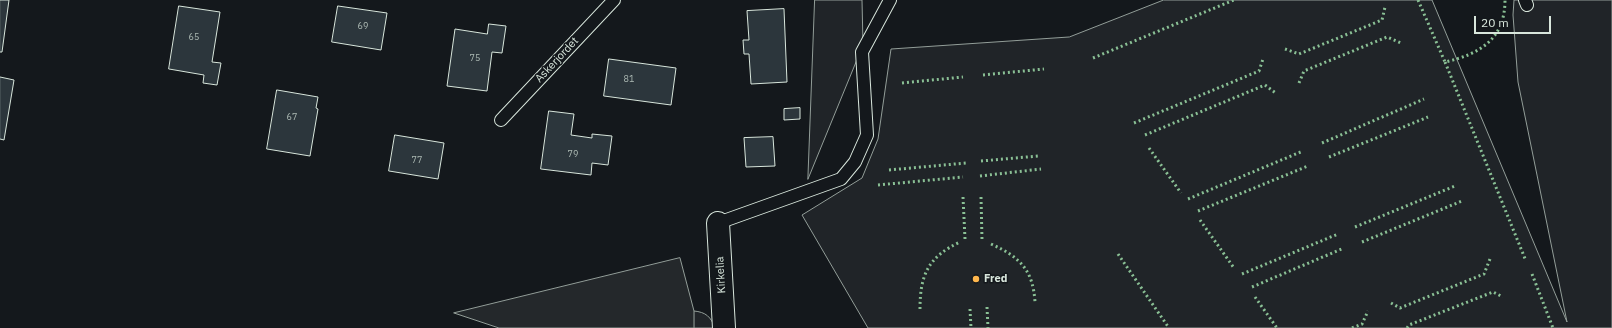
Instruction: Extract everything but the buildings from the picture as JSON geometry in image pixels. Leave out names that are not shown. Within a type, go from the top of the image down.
[{"type":"street","name":"Kirkelia","points":[[718,223],[724,328]]},
{"type":"lane","name":"Askerjordet","points":[[501,120],[614,0]]},
{"type":"lane","points":[[718,223],[841,179],[850,168],[867,135],[862,52],[890,0]]},
{"type":"shaded area","points":[[815,0],[862,0],[863,45],[808,179]]},
{"type":"shaded area","points":[[1164,0],[1432,0],[1567,322],[1518,82],[1513,15],[1514,0],[1612,0],[1612,328],[868,328],[802,215],[862,178],[878,139],[891,49],[1069,37]]},
{"type":"shaded area","points":[[680,258],[694,311],[694,328],[499,328],[454,313]]},
{"type":"shaded area","points":[[694,311],[708,316],[715,328],[694,328]]},
{"type":"hedge","points":[[1093,58],[1234,0]]},
{"type":"hedge","points":[[1418,0],[1445,62],[1458,59],[1488,43],[1501,25],[1504,14],[1505,0]]},
{"type":"hedge","points":[[1285,49],[1299,54],[1382,20],[1385,7]]},
{"type":"hedge","points":[[1299,83],[1304,71],[1387,37],[1401,43]]},
{"type":"hedge","points":[[1134,123],[1259,71],[1263,59]]},
{"type":"hedge","points":[[1445,62],[1526,261]]},
{"type":"hedge","points":[[983,75],[1044,69]]},
{"type":"hedge","points":[[902,83],[963,77]]},
{"type":"hedge","points":[[1145,135],[1265,85],[1277,94]]},
{"type":"hedge","points":[[1322,143],[1424,99]]},
{"type":"hedge","points":[[1329,157],[1428,117]]},
{"type":"hedge","points":[[1149,148],[1181,193]]},
{"type":"hedge","points":[[1188,199],[1303,151]]},
{"type":"hedge","points":[[981,161],[1038,156]]},
{"type":"hedge","points":[[889,170],[966,163]]},
{"type":"hedge","points":[[1198,211],[1308,166]]},
{"type":"hedge","points":[[980,176],[1041,169]]},
{"type":"hedge","points":[[878,185],[963,177]]},
{"type":"hedge","points":[[1355,227],[1455,186]]},
{"type":"hedge","points":[[963,197],[965,239]]},
{"type":"hedge","points":[[981,197],[982,240]]},
{"type":"hedge","points":[[1362,242],[1462,201]]},
{"type":"hedge","points":[[1200,220],[1234,268]]},
{"type":"hedge","points":[[1242,274],[1338,234]]},
{"type":"hedge","points":[[920,309],[922,286],[928,268],[940,254],[960,242]]},
{"type":"hedge","points":[[991,244],[1010,254],[1023,266],[1031,281],[1035,302]]},
{"type":"hedge","points":[[1252,287],[1344,248]]},
{"type":"hedge","points":[[1118,254],[1169,328]]},
{"type":"hedge","points":[[1391,303],[1400,308],[1484,274],[1490,259]]},
{"type":"hedge","points":[[1532,274],[1553,328]]},
{"type":"hedge","points":[[1407,328],[1409,325],[1493,292],[1503,297]]},
{"type":"hedge","points":[[1255,297],[1277,328]]},
{"type":"hedge","points":[[987,307],[988,328]]},
{"type":"hedge","points":[[970,309],[971,328]]},
{"type":"hedge","points":[[1352,328],[1362,324],[1368,311]]},
{"type":"place","name":"Fred","points":[[976,279]]}]
